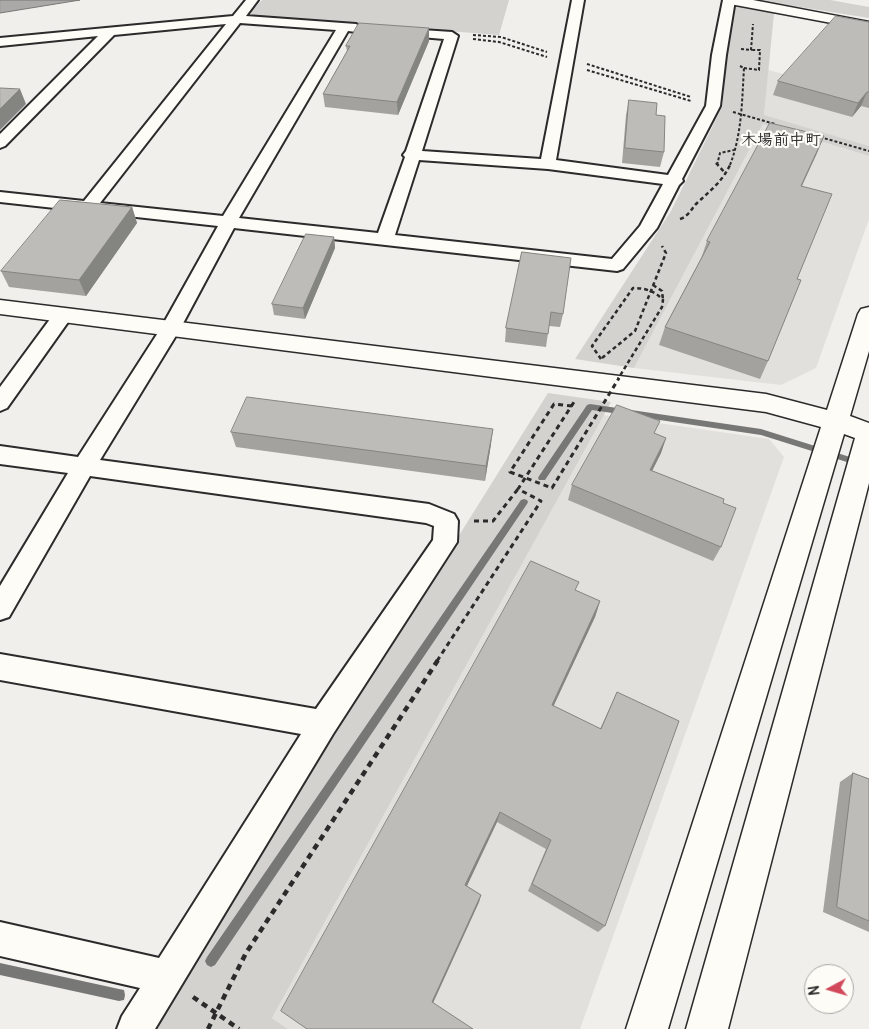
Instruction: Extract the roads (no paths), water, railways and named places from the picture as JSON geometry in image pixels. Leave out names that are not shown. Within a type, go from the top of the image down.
[{"type":"street","points":[[88,207],[239,19],[252,0]]},
{"type":"street","points":[[548,164],[578,0]]},
{"type":"street","points":[[0,197],[617,265],[648,228],[713,106],[719,55],[730,0],[869,26]]},
{"type":"street","points":[[0,42],[239,19],[452,36],[411,155],[385,240]]},
{"type":"street","points":[[0,609],[84,466],[170,329],[229,221],[344,27]]},
{"type":"street","points":[[0,143],[110,32]]},
{"type":"street","points":[[411,155],[548,164],[674,181]]},
{"type":"street","points":[[0,307],[170,329],[597,369],[766,403],[836,421],[869,434],[708,1029]]},
{"type":"street","points":[[647,1029],[869,314]]},
{"type":"street","points":[[0,403],[62,315]]},
{"type":"street","points":[[0,455],[429,514],[446,521],[445,542],[322,724],[135,1029]]},
{"type":"street","points":[[0,667],[322,724]]},
{"type":"street","points":[[0,939],[167,977]]},
{"type":"waterway","points":[[542,478],[590,407],[761,432],[869,466]]},
{"type":"waterway","points":[[211,961],[524,502]]},
{"type":"waterway","points":[[0,969],[119,995]]},
{"type":"district","name":"木場前中町","points":[[781,141]]}]
